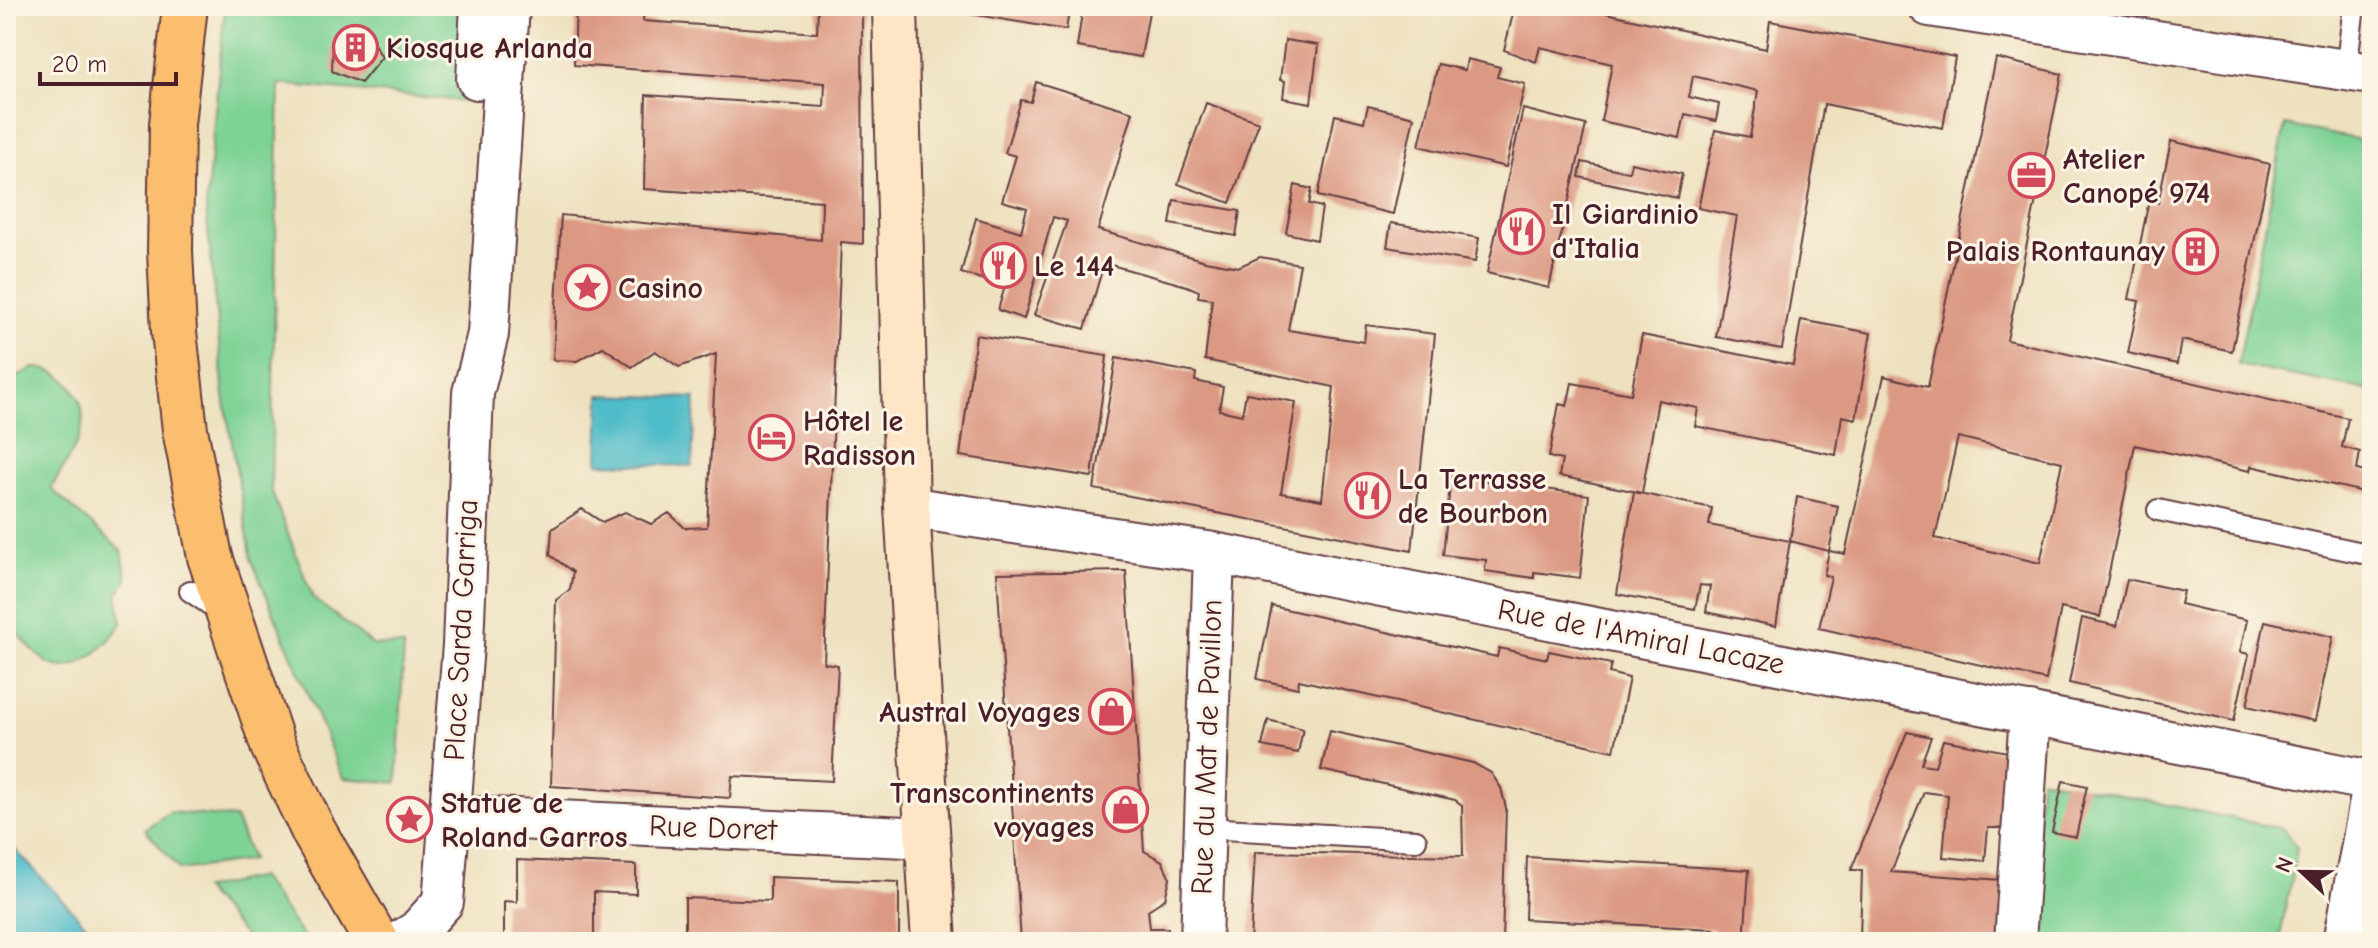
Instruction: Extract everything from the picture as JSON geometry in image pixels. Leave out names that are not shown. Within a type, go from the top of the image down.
[{"type":"main road","points":[[185,6],[172,124],[170,251],[174,332],[185,430],[210,557],[273,746],[314,832],[377,942]]},
{"type":"main road","points":[[895,6],[907,507],[934,942]]},
{"type":"street","name":"Place Sarda Garriga","points":[[473,393],[461,337],[481,6]]},
{"type":"street","name":"Place Sarda Garriga","points":[[399,942],[417,931],[443,902],[463,645],[473,393],[488,334],[509,6]]},
{"type":"street","points":[[1929,6],[2359,72]]},
{"type":"street","name":"Rue de l'Amiral Lacaze","points":[[907,507],[1214,553],[2372,781]]},
{"type":"street","name":"Rue du Mat de Pavillon","points":[[1201,942],[1214,553]]},
{"type":"street","points":[[2015,942],[2030,713]]},
{"type":"street","points":[[2344,942],[2372,791]]},
{"type":"street","name":"Rue Doret","points":[[450,816],[929,838]]},
{"type":"lane","points":[[2354,6],[2359,72]]},
{"type":"lane","points":[[2158,510],[2372,555]]},
{"type":"lane","points":[[190,591],[205,599],[232,623]]},
{"type":"lane","points":[[1205,828],[1416,840]]},
{"type":"green space","points":[[225,6],[469,6],[464,101],[279,84],[271,490],[313,598],[373,645],[404,646],[397,783],[343,778],[252,561],[224,396],[206,207]]},
{"type":"green space","points":[[2285,125],[2372,142],[2372,391],[2238,365]]},
{"type":"green space","points":[[33,368],[44,369],[63,378],[77,395],[83,416],[77,442],[51,489],[122,551],[127,581],[117,594],[122,623],[89,658],[67,667],[45,661],[6,619],[6,383]]},
{"type":"green space","points":[[2040,778],[2283,829],[2297,848],[2279,942],[2032,942]]},
{"type":"green space","points":[[170,812],[235,818],[252,860],[180,870],[145,829]]},
{"type":"green space","points":[[260,877],[307,942],[250,942],[203,889]]},
{"type":"water","points":[[600,395],[695,398],[692,466],[598,463]]},
{"type":"water","points":[[6,840],[102,942],[6,942]]},
{"type":"building","name":"Hôtel le Radisson","points":[[576,6],[644,6],[643,21],[817,33],[818,6],[862,6],[863,244],[841,242],[824,663],[838,665],[832,781],[732,776],[730,798],[551,786],[556,600],[570,590],[573,572],[550,555],[552,529],[582,509],[602,522],[625,512],[651,524],[669,513],[685,528],[707,527],[716,354],[679,367],[655,351],[632,367],[603,347],[577,361],[553,360],[561,215],[821,240],[822,201],[644,189],[646,95],[824,107],[825,83],[574,65]]},
{"type":"building","points":[[966,6],[1070,6],[1066,30],[965,13]]},
{"type":"building","points":[[1083,6],[1150,6],[1141,57],[1077,47]]},
{"type":"building","points":[[1281,6],[1321,6],[1319,14]]},
{"type":"building","points":[[1515,6],[1575,6],[1766,49],[1770,21],[1955,57],[1943,128],[1824,104],[1782,349],[1716,337],[1737,216],[1698,208],[1715,130],[1750,137],[1758,91],[1693,76],[1689,97],[1719,104],[1716,121],[1685,114],[1680,138],[1601,121],[1612,64],[1540,47],[1536,62],[1504,50]]},
{"type":"building","name":"Kiosque Arlanda","points":[[364,28],[382,57],[361,83],[332,71],[333,39]]},
{"type":"building","points":[[1285,40],[1318,45],[1311,103],[1283,98],[1285,81],[1280,80]]},
{"type":"building","points":[[1996,58],[2062,74],[2007,340],[2348,418],[2342,447],[2360,452],[2357,470],[2372,474],[2372,494],[2251,466],[2250,471],[2135,445],[2100,617],[2061,608],[2046,680],[1819,628],[1831,577],[1824,575],[1829,551],[1845,554],[1884,376],[1928,387]],"holes":[[[1958,437],[2062,462],[2040,563],[1935,538]]]},
{"type":"building","points":[[1467,59],[1500,67],[1497,77],[1525,84],[1506,167],[1419,146],[1438,64],[1465,70]]},
{"type":"building","points":[[1036,82],[1133,112],[1098,230],[1205,261],[1238,267],[1260,257],[1300,264],[1288,330],[1364,342],[1366,325],[1435,334],[1412,551],[1094,489],[1116,358],[1196,373],[1195,381],[1223,387],[1219,410],[1242,415],[1246,393],[1296,402],[1281,493],[1322,500],[1334,387],[1205,360],[1212,299],[1198,297],[1199,291],[1187,286],[1104,263],[1085,329],[1034,315],[1067,221],[1053,217],[1024,319],[998,310],[1005,286],[961,273],[976,218],[1021,232],[1027,208],[1002,201],[1016,156],[1005,153],[1021,100],[1031,102]]},
{"type":"building","points":[[1206,103],[1259,122],[1230,203],[1178,184]]},
{"type":"building","points":[[1368,106],[1414,117],[1393,214],[1318,196],[1335,115],[1364,122]]},
{"type":"building","points":[[1523,109],[1586,125],[1549,288],[1487,273]]},
{"type":"building","name":"Palais Rontaunay","points":[[2171,141],[2270,164],[2232,351],[2181,340],[2177,364],[2128,353],[2139,301],[2129,299],[2149,200],[2158,203]]},
{"type":"building","points":[[1582,162],[1629,172],[1631,163],[1682,174],[1677,198],[1579,177]]},
{"type":"building","points":[[1295,185],[1312,189],[1309,204],[1322,207],[1317,240],[1286,233]]},
{"type":"building","points":[[1174,200],[1240,211],[1236,236],[1170,224]]},
{"type":"building","points":[[1391,223],[1479,238],[1475,262],[1387,247]]},
{"type":"building","points":[[1801,320],[1871,333],[1856,419],[1842,416],[1836,455],[1695,426],[1698,408],[1658,400],[1642,493],[1559,476],[1562,460],[1549,457],[1559,404],[1567,406],[1572,383],[1631,394],[1642,335],[1793,365]]},
{"type":"building","points":[[976,335],[1107,356],[1092,477],[960,456]]},
{"type":"building","points":[[1451,476],[1589,495],[1580,578],[1534,572],[1534,578],[1485,571],[1486,560],[1443,555]]},
{"type":"building","points":[[1634,492],[1712,508],[1709,525],[1790,541],[1776,626],[1706,612],[1710,586],[1700,585],[1695,609],[1617,594]]},
{"type":"building","points":[[1797,497],[1838,506],[1829,551],[1790,541]]},
{"type":"building","points":[[1126,571],[1144,851],[1162,861],[1170,878],[1165,899],[1148,910],[1150,928],[1168,928],[1169,942],[1021,942],[997,573]]},
{"type":"building","points":[[2127,579],[2183,591],[2180,604],[2247,620],[2240,652],[2249,654],[2234,721],[2069,683],[2082,618],[2117,626]]},
{"type":"building","points":[[1272,606],[1497,657],[1499,648],[1547,659],[1549,651],[1611,664],[1609,673],[1629,678],[1614,751],[1299,680],[1298,688],[1257,679]]},
{"type":"building","points":[[2265,621],[2333,637],[2315,721],[2247,706]]},
{"type":"building","points":[[1268,720],[1303,729],[1298,753],[1262,746]]},
{"type":"building","points":[[1330,731],[1473,763],[1491,773],[1501,788],[1506,808],[1502,942],[1250,942],[1255,852],[1463,856],[1462,805],[1455,800],[1321,770]]},
{"type":"building","points":[[1907,732],[1931,737],[1921,764],[1935,766],[1943,740],[2008,752],[2006,828],[1988,828],[1985,861],[1943,857],[1948,795],[1924,792],[1891,872],[2002,880],[2001,942],[1860,939],[1862,870],[1851,870]]},
{"type":"building","points":[[2063,781],[2087,786],[2076,837],[2052,832]]},
{"type":"building","points":[[1527,857],[1749,870],[1744,942],[1713,942],[1714,929],[1525,919]]},
{"type":"building","points":[[517,860],[636,865],[636,894],[594,892],[594,942],[504,942],[504,901],[517,902]]},
{"type":"building","points":[[770,877],[899,882],[899,942],[685,942],[685,898],[770,901]]},
{"type":"place","name":"Kiosque Arlanda","points":[[355,48]]},
{"type":"place","name":"Atelier Canopé 974","points":[[2032,176]]},
{"type":"place","name":"Il Giardinio d'Italia","points":[[1521,231]]},
{"type":"place","name":"Palais Rontaunay","points":[[2196,251]]},
{"type":"place","name":"Le 144","points":[[1003,266]]},
{"type":"place","name":"Casino","points":[[587,288]]},
{"type":"place","name":"Hôtel le Radisson","points":[[772,438]]},
{"type":"place","name":"La Terrasse de Bourbon","points":[[1367,496]]},
{"type":"place","name":"Austral Voyages","points":[[1111,712]]},
{"type":"place","name":"Transcontinents voyages","points":[[1125,810]]},
{"type":"place","name":"Statue de Roland Garros","points":[[410,820]]}]
